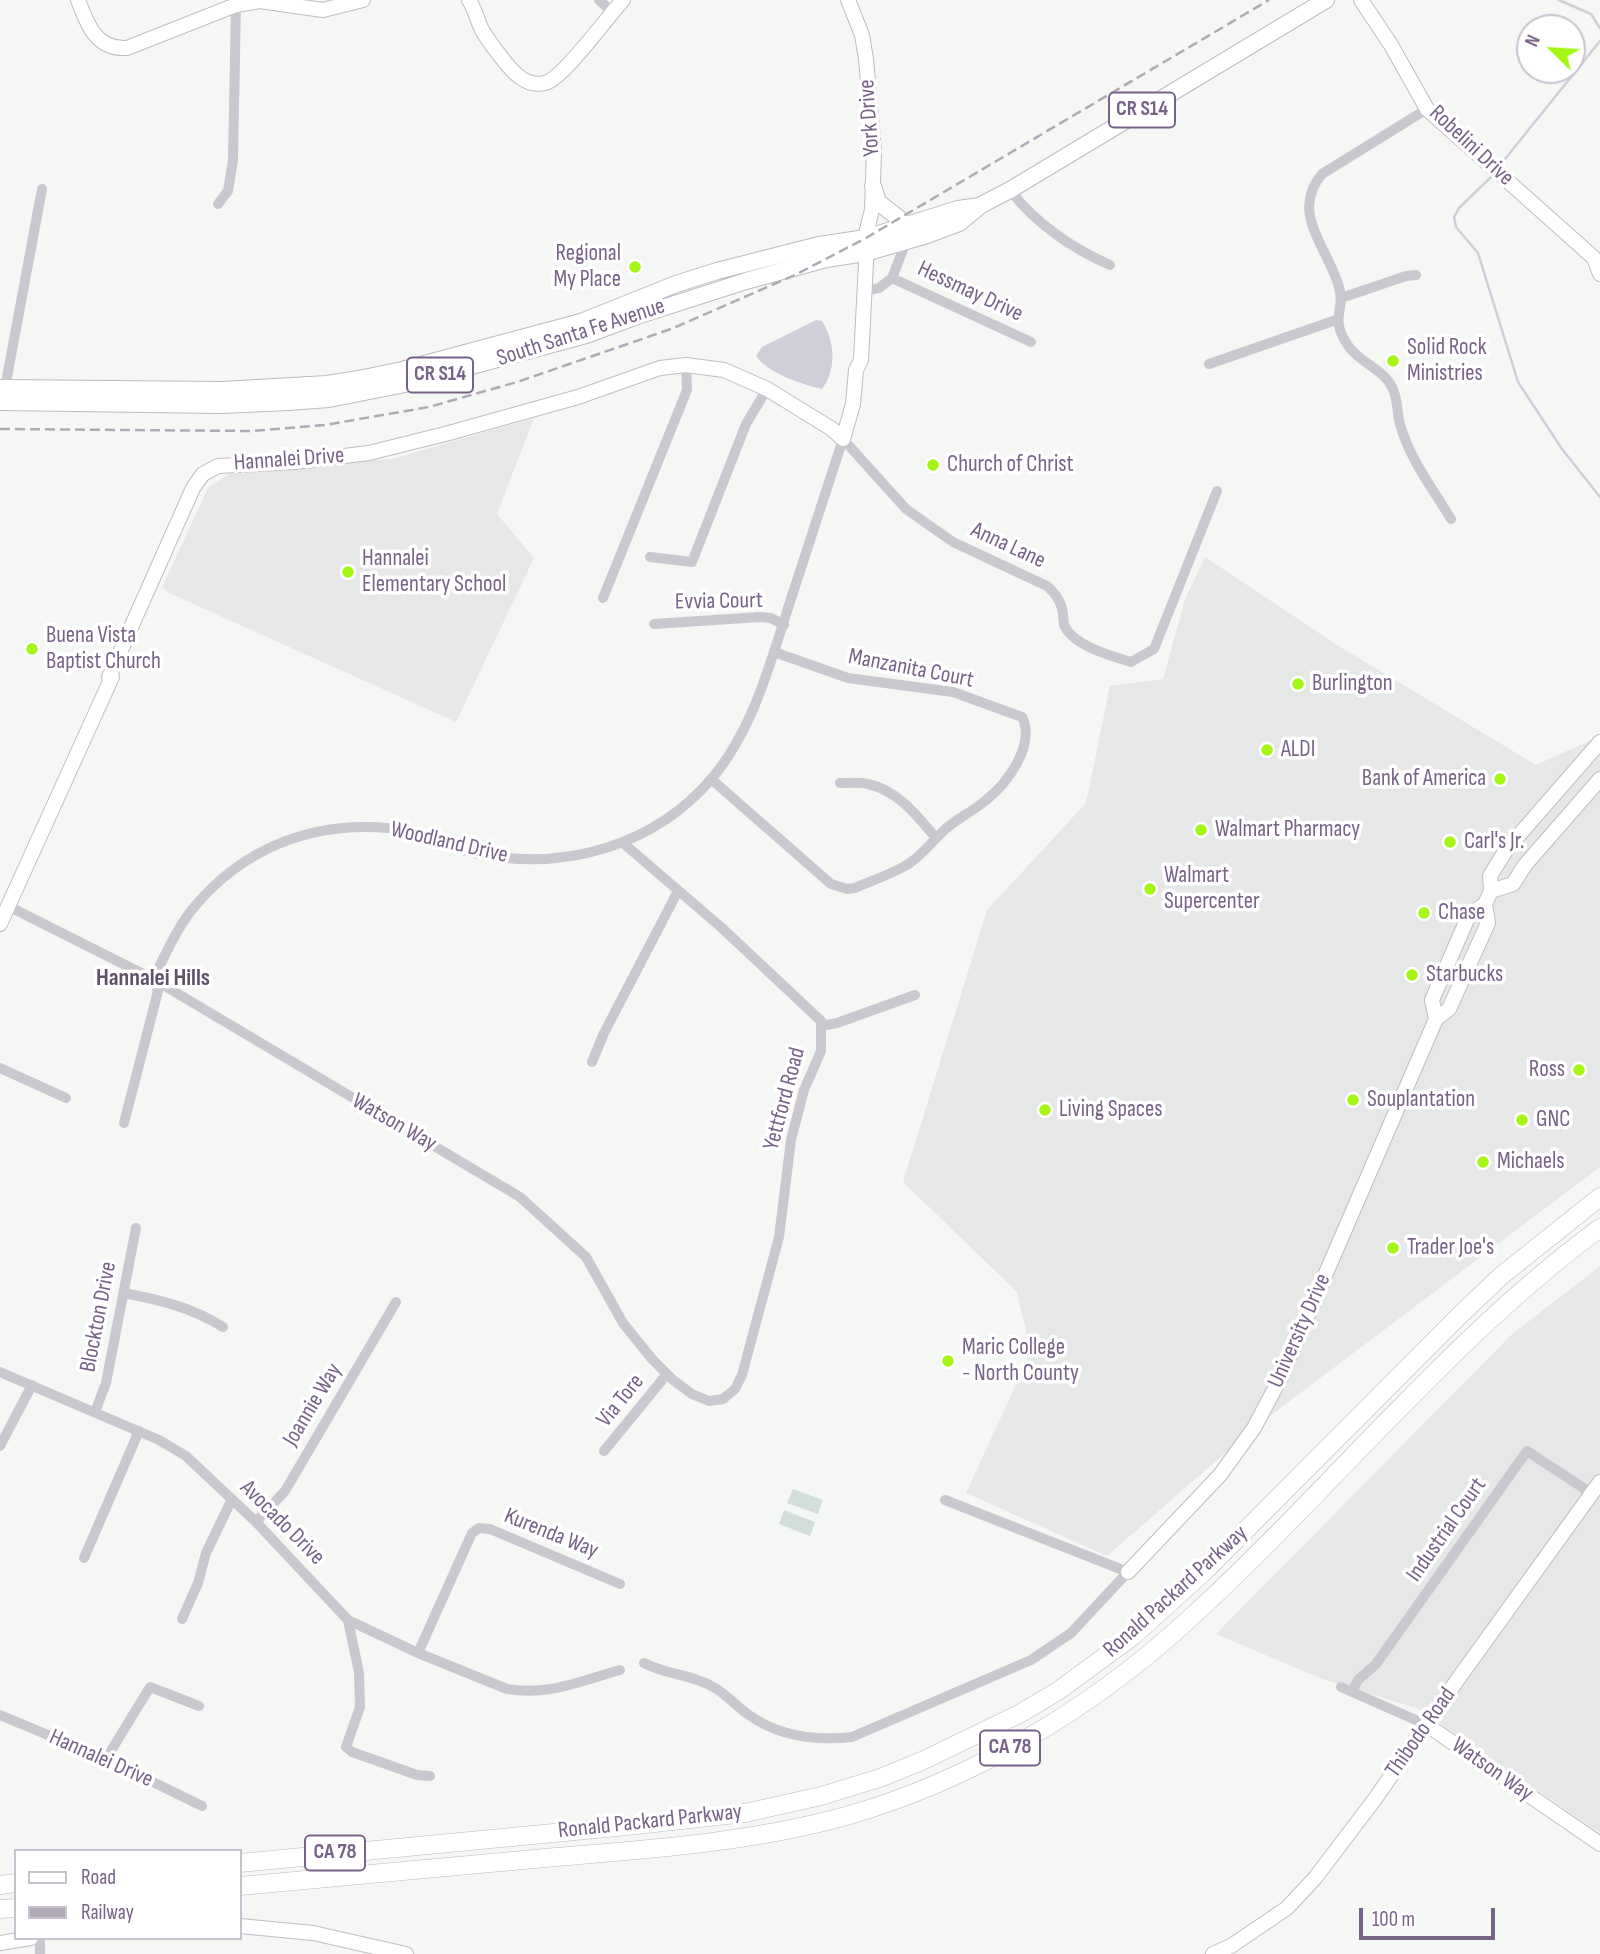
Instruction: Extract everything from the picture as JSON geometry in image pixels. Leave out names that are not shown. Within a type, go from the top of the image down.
[{"type":"highway","points":[[1516,1263],[1600,1185]]},
{"type":"highway","name":"Ronald Packard Parkway","points":[[242,1863],[620,1827],[745,1812],[821,1796],[880,1778],[970,1740],[1058,1691],[1165,1609],[1458,1316],[1516,1263],[1600,1197]]},
{"type":"highway","name":"Ronald Packard Parkway","points":[[242,1886],[638,1850],[769,1833],[846,1816],[939,1781],[1011,1747],[1110,1684],[1188,1620],[1499,1311],[1600,1228]]},
{"type":"main road","name":"South Santa Fe Avenue","points":[[2,393],[222,405],[328,399],[405,384],[586,335],[671,305],[705,281],[864,248],[906,242],[959,223],[981,205],[1326,0]]},
{"type":"main road","points":[[873,186],[878,202],[906,224]]},
{"type":"main road","name":"South Santa Fe Avenue","points":[[2,393],[222,390],[327,384],[359,379],[581,322],[676,284],[717,271],[819,245],[864,248],[906,224],[981,205]]},
{"type":"street","points":[[78,0],[97,39],[119,49],[236,5],[260,1],[323,10],[363,0]]},
{"type":"street","points":[[469,0],[481,29],[516,75],[529,82],[544,83],[554,79],[623,0]]},
{"type":"street","points":[[599,0],[612,12]]},
{"type":"street","name":"York Drive","points":[[848,0],[862,35],[874,152],[872,210],[864,248]]},
{"type":"street","name":"Robelini Drive","points":[[1361,0],[1391,45],[1427,109],[1594,258],[1600,274]]},
{"type":"street","points":[[218,204],[228,191],[233,160],[236,5]]},
{"type":"street","points":[[1427,109],[1322,174],[1311,190],[1309,209],[1311,226],[1339,285],[1341,298],[1336,320],[1348,347],[1360,359],[1383,373],[1394,391],[1400,425],[1413,455],[1451,519]]},
{"type":"street","points":[[2,393],[42,189]]},
{"type":"street","points":[[1010,190],[1035,219],[1094,258],[1111,265]]},
{"type":"street","name":"Hessmay Drive","points":[[866,291],[879,288],[892,278],[906,242]]},
{"type":"street","name":"Woodland Drive","points":[[124,1123],[158,991],[153,979],[176,934],[194,907],[221,879],[261,850],[292,838],[337,828],[386,828],[478,854],[530,860],[572,858],[623,843],[668,819],[711,779],[736,745],[753,709],[843,439],[853,404],[856,370],[861,360],[866,291],[864,248]]},
{"type":"street","name":"Woodland Drive","points":[[856,370],[852,360],[864,248]]},
{"type":"street","points":[[1341,298],[1416,275]]},
{"type":"street","name":"Hessmay Drive","points":[[892,278],[1031,341]]},
{"type":"street","points":[[1209,363],[1336,320]]},
{"type":"street","points":[[603,598],[687,390],[686,365]]},
{"type":"street","name":"Hannalei Drive","points":[[0,924],[112,677],[108,677],[185,503],[203,474],[218,466],[294,462],[369,453],[556,404],[660,368],[686,365],[724,370],[767,389],[832,429],[843,439]]},
{"type":"street","points":[[650,557],[692,562],[746,424],[767,389]]},
{"type":"street","name":"Anna Lane","points":[[843,439],[906,509],[953,542],[1047,586],[1056,595],[1063,610],[1064,625],[1073,636],[1096,651],[1131,662],[1154,649],[1217,491]]},
{"type":"street","name":"Evvia Court","points":[[654,624],[760,617],[771,618],[783,625]]},
{"type":"street","name":"Manzanita Court","points":[[711,779],[831,884],[847,889],[907,866],[950,826],[988,800],[1007,779],[1018,761],[1027,727],[1022,717],[953,692],[848,678],[774,652]]},
{"type":"street","name":"University Drive","points":[[644,1663],[656,1670],[686,1675],[716,1688],[750,1716],[779,1731],[826,1740],[852,1737],[1031,1660],[1071,1633],[1220,1475],[1254,1428],[1281,1377],[1436,1019],[1449,1009],[1488,923],[1490,876],[1506,850],[1600,742]]},
{"type":"street","name":"University Drive","points":[[1436,1019],[1432,1000],[1469,915],[1488,897],[1513,884],[1525,865],[1600,779]]},
{"type":"street","points":[[840,783],[867,783],[892,793],[905,803],[936,838]]},
{"type":"street","name":"Yettford Road","points":[[623,843],[821,1021],[821,1051],[804,1090],[791,1140],[779,1237],[742,1375],[735,1389],[723,1399]]},
{"type":"street","points":[[592,1062],[604,1033],[678,891]]},
{"type":"street","name":"Watson Way","points":[[8,906],[153,979],[520,1197],[586,1257],[623,1323],[667,1374],[692,1394],[709,1401],[723,1399]]},
{"type":"street","points":[[821,1026],[837,1023],[915,995]]},
{"type":"street","points":[[0,1068],[66,1098]]},
{"type":"street","name":"Blockton Drive","points":[[95,1412],[106,1383],[136,1228]]},
{"type":"street","points":[[124,1293],[169,1301],[202,1314],[223,1327]]},
{"type":"street","name":"Joannie Way","points":[[256,1521],[285,1491],[396,1303]]},
{"type":"street","name":"Avocado Drive","points":[[0,1372],[139,1431],[186,1456],[256,1521],[348,1620],[418,1653],[508,1689],[542,1692],[620,1670]]},
{"type":"street","name":"Via Tore","points":[[604,1451],[667,1374]]},
{"type":"street","points":[[0,1446],[32,1385]]},
{"type":"street","points":[[84,1558],[139,1431]]},
{"type":"street","name":"Industrial Court","points":[[1352,1692],[1358,1680],[1376,1664],[1527,1451],[1595,1487]]},
{"type":"street","name":"Thibodo Road","points":[[1213,1954],[1231,1946],[1287,1908],[1315,1878],[1595,1487]]},
{"type":"street","points":[[182,1619],[198,1583],[206,1553],[232,1499]]},
{"type":"street","points":[[945,1500],[1128,1572]]},
{"type":"street","name":"Kurenda Way","points":[[418,1653],[472,1533],[479,1528],[490,1529],[620,1584]]},
{"type":"street","points":[[348,1620],[359,1673],[360,1707],[346,1747],[352,1752],[417,1775],[430,1776]]},
{"type":"street","points":[[106,1759],[150,1686],[199,1706]]},
{"type":"street","name":"Watson Way","points":[[1341,1687],[1427,1725],[1600,1844]]},
{"type":"street","name":"Hannalei Drive","points":[[0,1715],[106,1759],[202,1806]]},
{"type":"street","points":[[242,1926],[313,1934],[406,1954]]},
{"type":"street","points":[[0,1943],[18,1940]]},
{"type":"shaded area","points":[[816,320],[822,321],[832,346],[832,364],[822,389],[777,373],[756,356],[762,347]]},
{"type":"shaded area","name":"Hannalei Elementary School","points":[[534,418],[497,514],[534,558],[456,722],[169,593],[162,587],[208,488],[232,472],[392,459]]},
{"type":"shaded area","points":[[1205,557],[1334,643],[1536,765],[1600,736],[1600,1167],[1254,1428],[1107,1556],[966,1493],[1031,1352],[1017,1292],[903,1182],[987,910],[1086,803],[1110,686],[1163,679],[1185,599]]},
{"type":"shaded area","points":[[1600,1266],[1600,1833],[1419,1709],[1322,1679],[1216,1634],[1511,1335]]},
{"type":"shaded area","points":[[793,1489],[823,1500],[818,1514],[787,1503]]},
{"type":"shaded area","points":[[784,1510],[815,1522],[810,1536],[779,1524]]},
{"type":"waterway","points":[[1559,0],[1591,14],[1600,28]]},
{"type":"waterway","points":[[1501,164],[1600,41]]},
{"type":"waterway","points":[[1491,177],[1459,208],[1454,217],[1456,227],[1478,253],[1518,382],[1562,449],[1600,497]]},
{"type":"railway","points":[[0,429],[253,431],[325,425],[429,407],[517,382],[671,329],[795,275],[866,238],[1269,0]]},
{"type":"place","name":"Regional My Place","points":[[635,267]]},
{"type":"place","name":"Solid Rock Ministries","points":[[1393,361]]},
{"type":"place","name":"Church of Christ","points":[[933,465]]},
{"type":"place","name":"Hannalei Elementary School","points":[[348,572]]},
{"type":"place","name":"Buena Vista Baptist Church","points":[[32,649]]},
{"type":"place","name":"Burlington","points":[[1298,684]]},
{"type":"place","name":"ALDI","points":[[1267,750]]},
{"type":"place","name":"Bank of America","points":[[1500,779]]},
{"type":"place","name":"Walmart Pharmacy","points":[[1201,830]]},
{"type":"place","name":"Carl's Jr.","points":[[1450,842]]},
{"type":"place","name":"Walmart Supercenter","points":[[1150,889]]},
{"type":"place","name":"Chase","points":[[1424,913]]},
{"type":"place","name":"Starbucks","points":[[1412,975]]},
{"type":"place","name":"Ross","points":[[1579,1070]]},
{"type":"place","name":"Souplantation","points":[[1353,1100]]},
{"type":"place","name":"Living Spaces","points":[[1045,1110]]},
{"type":"place","name":"GNC","points":[[1522,1120]]},
{"type":"place","name":"Michaels","points":[[1483,1162]]},
{"type":"place","name":"Trader Joe's","points":[[1393,1248]]},
{"type":"place","name":"Maric College - North County","points":[[948,1361]]},
{"type":"district","name":"Hannalei Hills","points":[[153,979]]}]
